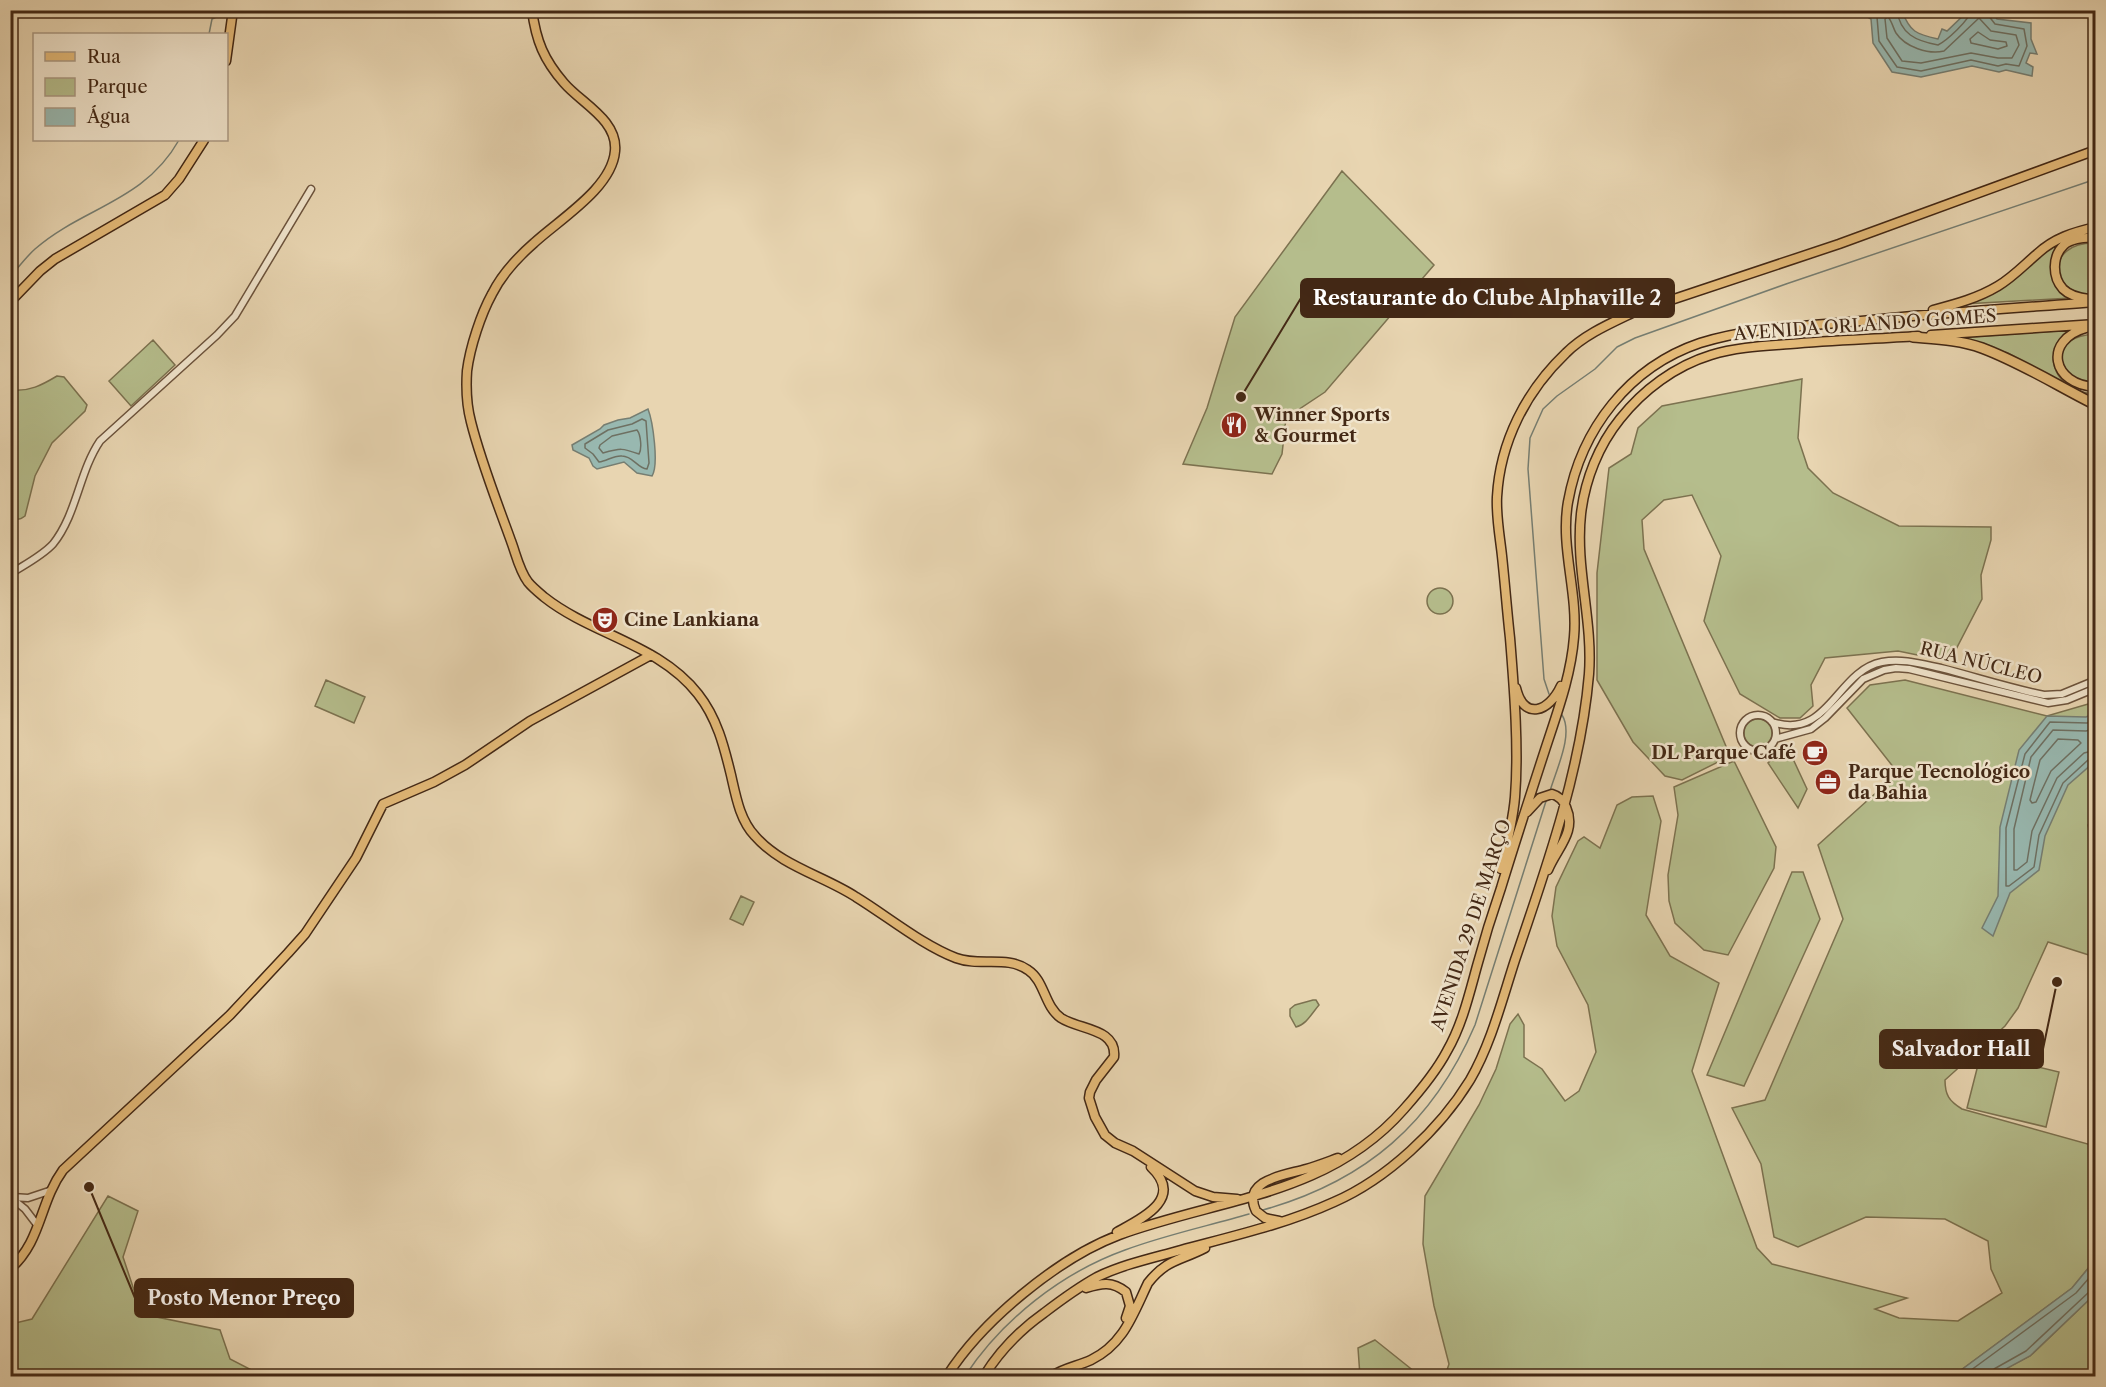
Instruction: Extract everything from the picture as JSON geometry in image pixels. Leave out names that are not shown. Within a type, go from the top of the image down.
[{"type":"highway","points":[[1913,337],[1954,340],[1980,348],[2010,360],[2096,405]]},
{"type":"main road","points":[[532,10],[537,41],[543,54],[566,86],[612,131],[615,151],[601,184],[531,245],[496,286],[486,305],[469,358],[467,379],[470,417],[501,514],[528,582],[566,612],[651,655],[682,676],[710,710],[720,733],[741,813],[753,835],[767,848],[855,896],[946,953],[970,962],[1008,962],[1026,968],[1037,980],[1056,1014],[1071,1023],[1107,1036],[1112,1041],[1116,1052],[1114,1057],[1092,1086],[1089,1098],[1095,1116],[1110,1140],[1150,1166],[1158,1174],[1162,1185],[1161,1199],[1151,1212],[1094,1247]]},
{"type":"main road","points":[[228,52],[231,12]]},
{"type":"main road","points":[[10,302],[55,258],[165,195],[203,141]]},
{"type":"main road","points":[[1484,942],[1510,832],[1517,770],[1513,676],[1497,499],[1499,477],[1507,445],[1516,421],[1530,396],[1566,352],[1607,325],[1632,313],[1839,244],[2096,150]]},
{"type":"main road","points":[[1911,316],[1968,301],[1986,293],[2013,276],[2038,252],[2053,242],[2076,232],[2096,227]]},
{"type":"main road","points":[[2096,237],[2071,241],[2064,245],[2058,253],[2055,272],[2063,289],[2073,295],[2096,301]]},
{"type":"main road","name":"AVENIDA ORLANDO GOMES","points":[[1678,352],[1702,342],[1755,332],[1911,316],[2096,301]]},
{"type":"main road","points":[[2096,325],[2071,333],[2061,345],[2059,360],[2061,371],[2067,379],[2075,384],[2096,387]]},
{"type":"main road","name":"AVENIDA ORLANDO GOMES","points":[[1563,801],[1584,718],[1589,672],[1590,632],[1580,537],[1584,496],[1596,458],[1604,442],[1629,408],[1647,391],[1686,365],[1735,350],[1788,344],[2096,325]]},
{"type":"main road","name":"AVENIDA 29 DE MARÇO","points":[[947,1377],[976,1339],[1020,1297],[1062,1265],[1094,1247],[1132,1231],[1302,1181],[1357,1151],[1385,1129],[1400,1115],[1437,1068],[1459,1025],[1570,667],[1575,620],[1566,526],[1568,499],[1578,464],[1598,421],[1621,392],[1646,372],[1678,352]]},
{"type":"main road","points":[[10,1278],[29,1247],[49,1191],[63,1170],[230,1015],[305,934],[356,858],[383,804],[434,782],[465,765],[530,721],[651,655]]},
{"type":"main road","points":[[1513,676],[1520,699],[1527,707],[1538,709],[1551,703],[1570,667]]},
{"type":"main road","points":[[984,1377],[996,1358],[1037,1318],[1096,1278],[1119,1269],[1282,1222],[1339,1200],[1373,1180],[1418,1145],[1469,1082],[1490,1034],[1531,913],[1550,865],[1569,831],[1570,816],[1563,801],[1552,794],[1545,795],[1536,801],[1522,820]]},
{"type":"main road","points":[[1121,1146],[1133,1151],[1195,1191],[1213,1197],[1249,1198],[1273,1176],[1309,1168],[1357,1151]]},
{"type":"main road","points":[[1249,1198],[1260,1215],[1282,1222]]},
{"type":"main road","points":[[1052,1377],[1060,1371],[1106,1352],[1122,1336],[1148,1283],[1158,1272],[1170,1262],[1218,1240]]},
{"type":"main road","points":[[10,1269],[22,1257]]},
{"type":"main road","points":[[1075,1291],[1098,1284],[1112,1284],[1126,1292],[1130,1306],[1125,1321],[1106,1352]]},
{"type":"street","points":[[10,574],[48,548],[55,540],[66,522],[89,459],[100,441],[235,316],[312,189]]},
{"type":"street","name":"RUA NÚCLEO","points":[[1772,722],[1792,726],[1806,723],[1822,711],[1867,667],[1894,660],[1919,663],[2044,695],[2062,694],[2096,680]]},
{"type":"street","name":"RUA NÚCLEO","points":[[1775,739],[1811,729],[1863,679],[1884,670],[1909,669],[2048,703],[2067,700],[2096,688]]},
{"type":"street","points":[[1762,715],[1772,722],[1775,728],[1775,739],[1766,749],[1756,750],[1746,746],[1740,733],[1743,723],[1752,716],[1762,715]]},
{"type":"street","points":[[11,1197],[28,1198],[49,1191]]},
{"type":"street","points":[[11,1197],[25,1209],[38,1226]]},
{"type":"street","points":[[25,1209],[28,1198]]},
{"type":"green space","points":[[1342,171],[1434,265],[1325,392],[1286,418],[1282,454],[1272,474],[1183,464],[1207,408],[1235,317]]},
{"type":"green space","points":[[2095,230],[2095,235],[2075,237],[2052,264],[2071,298],[1963,304],[2064,240]]},
{"type":"green space","points":[[2095,243],[2095,294],[2080,293],[2068,288],[2058,270],[2060,260],[2067,251],[2078,245]]},
{"type":"green space","points":[[2071,330],[2061,340],[2055,351],[2056,371],[2070,387],[2095,394],[2095,401],[2008,353],[1956,338]]},
{"type":"green space","points":[[2095,334],[2095,384],[2069,375],[2062,358],[2068,342],[2078,337]]},
{"type":"green space","points":[[153,340],[175,365],[131,406],[109,381]]},
{"type":"green space","points":[[57,376],[64,377],[87,405],[85,411],[52,443],[35,476],[25,516],[16,519],[10,516],[11,390],[35,387]]},
{"type":"green space","points":[[1802,379],[1798,438],[1808,468],[1833,493],[1899,526],[1991,527],[1991,540],[1981,575],[1982,599],[1953,655],[1937,659],[1898,651],[1825,658],[1811,685],[1813,706],[1800,718],[1780,718],[1740,694],[1704,621],[1721,556],[1692,495],[1664,500],[1642,520],[1644,549],[1730,756],[1682,780],[1665,776],[1633,742],[1597,680],[1597,573],[1609,468],[1631,454],[1638,428],[1662,406]]},
{"type":"green space","points":[[1440,588],[1449,592],[1453,601],[1449,610],[1440,614],[1431,610],[1427,601],[1431,592]]},
{"type":"green space","points":[[326,680],[365,697],[354,723],[315,706]]},
{"type":"green space","points":[[1905,680],[2047,716],[2095,702],[2095,811],[2088,825],[2095,856],[2095,957],[2048,942],[2018,1008],[2005,1026],[1945,1080],[1949,1097],[1962,1109],[2095,1146],[2095,1260],[2072,1288],[1953,1376],[1445,1376],[1449,1364],[1434,1306],[1423,1244],[1425,1196],[1479,1105],[1496,1069],[1510,1024],[1518,1014],[1524,1025],[1524,1057],[1542,1069],[1565,1101],[1579,1091],[1596,1052],[1588,1005],[1557,946],[1552,916],[1556,887],[1578,841],[1584,837],[1600,848],[1617,805],[1632,797],[1653,796],[1661,821],[1646,915],[1670,956],[1719,983],[1692,1071],[1757,1248],[1772,1264],[1907,1298],[1875,1309],[1899,1318],[1958,1321],[2002,1293],[1991,1269],[1988,1241],[1945,1219],[1866,1217],[1798,1247],[1774,1237],[1761,1164],[1732,1108],[1765,1100],[1843,919],[1818,845],[1898,773],[1847,708],[1870,685]]},
{"type":"green space","points":[[1758,719],[1768,723],[1772,733],[1768,743],[1758,747],[1748,743],[1744,733],[1748,723]]},
{"type":"green space","points":[[1787,746],[1807,789],[1798,808],[1768,763]]},
{"type":"green space","points":[[1734,761],[1776,847],[1774,868],[1728,955],[1704,950],[1675,923],[1669,901],[1668,875],[1678,815],[1674,787]]},
{"type":"green space","points":[[1792,872],[1803,872],[1820,919],[1744,1086],[1707,1075]]},
{"type":"green space","points":[[741,896],[754,902],[743,925],[730,919]]},
{"type":"green space","points":[[1316,1000],[1319,1005],[1306,1021],[1296,1027],[1290,1016],[1290,1009],[1295,1005]]},
{"type":"green space","points":[[1981,1053],[2059,1072],[2046,1127],[1967,1108]]},
{"type":"green space","points":[[108,1196],[138,1211],[123,1257],[142,1314],[220,1330],[230,1359],[263,1376],[11,1376],[11,1324],[32,1319]]},
{"type":"green space","points":[[2095,1294],[2095,1376],[1991,1376],[2030,1356]]},
{"type":"green space","points":[[1375,1340],[1420,1376],[1360,1376],[1358,1348]]},
{"type":"water","points":[[1863,11],[1902,11],[1911,28],[1938,39],[1942,29],[1947,31],[1968,11],[1992,11],[1997,19],[2031,23],[2031,39],[2037,54],[2030,53],[2026,63],[2033,67],[2032,76],[1972,66],[1921,77],[1892,72],[1873,43],[1871,19],[1861,13]]},
{"type":"water","points":[[648,409],[655,453],[652,476],[637,473],[624,462],[597,469],[589,458],[573,450],[572,445],[604,425],[630,418]]},
{"type":"water","points":[[2095,713],[2095,763],[2068,785],[2045,836],[2039,870],[2010,893],[1993,936],[1982,928],[1998,896],[2000,827],[2019,750],[2047,716],[2086,717]]},
{"type":"water","points":[[2095,1260],[2095,1294],[2030,1356],[1993,1376],[1953,1376],[2072,1288]]},
{"type":"waterway","points":[[209,33],[212,19],[223,14]]},
{"type":"waterway","points":[[10,277],[32,252],[54,235],[131,191],[165,161],[178,141]]},
{"type":"waterway","points":[[1549,694],[1544,679],[1528,469],[1530,438],[1543,409],[1595,369],[1617,347],[1635,338],[1786,284],[2096,179]]},
{"type":"waterway","points":[[1550,791],[1565,742],[1566,732],[1562,715]]},
{"type":"waterway","points":[[1263,1210],[1300,1198],[1334,1183],[1364,1165],[1417,1119],[1439,1091],[1458,1060],[1475,1025],[1547,798]]},
{"type":"waterway","points":[[965,1376],[980,1355],[1015,1318],[1056,1285],[1078,1272],[1125,1250],[1249,1214]]},
{"type":"place","name":"Restaurante do Clube Alphaville 2","points":[[1241,397]]},
{"type":"place","name":"Winner Sports & Gourmet","points":[[1234,425]]},
{"type":"place","name":"Cine Lankiana","points":[[605,620]]},
{"type":"place","name":"DL Parque Café","points":[[1815,753]]},
{"type":"place","name":"Parque Tecnológico da Bahia","points":[[1828,782]]},
{"type":"place","name":"Salvador Hall","points":[[2057,982]]},
{"type":"place","name":"Posto Menor Preço","points":[[89,1187]]}]
